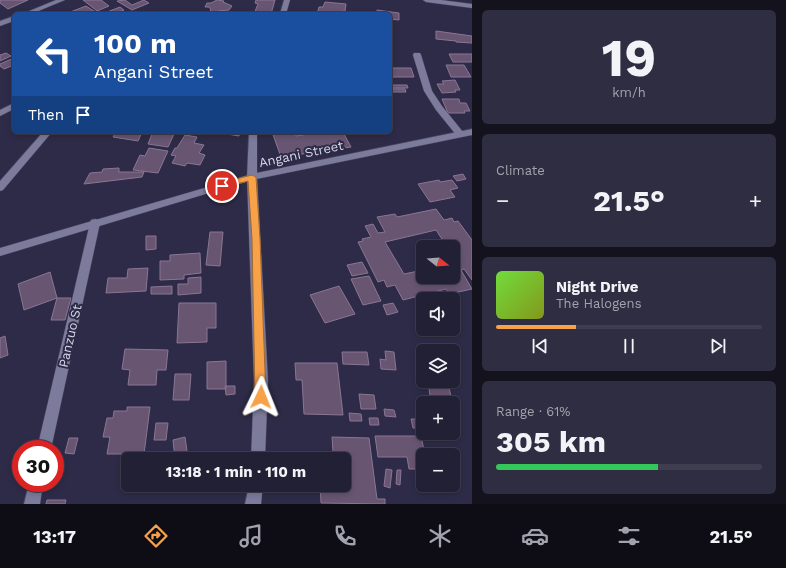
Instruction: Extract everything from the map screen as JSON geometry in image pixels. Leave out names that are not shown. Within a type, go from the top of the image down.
[{"type":"street","points":[[30,12],[62,0]]},
{"type":"street","points":[[284,12],[287,0]]},
{"type":"street","points":[[426,0],[470,4]]},
{"type":"street","points":[[0,24],[12,19]]},
{"type":"street","points":[[417,56],[428,91],[439,108],[460,134]]},
{"type":"street","points":[[0,113],[12,107]]},
{"type":"street","name":"Angani Street","points":[[0,252],[252,177],[472,132]]},
{"type":"street","points":[[1,184],[46,134]]},
{"type":"street","points":[[253,134],[252,177],[261,382],[258,452]]},
{"type":"street","name":"Panzuo St","points":[[46,440],[96,223]]},
{"type":"street","points":[[32,504],[34,492]]},
{"type":"street","points":[[253,504],[255,492]]},
{"type":"building","points":[[0,0],[28,0],[8,9],[0,3]]},
{"type":"building","points":[[83,0],[101,0],[109,6],[97,11]]},
{"type":"building","points":[[125,0],[132,5],[144,0],[149,3],[132,10],[117,1]]},
{"type":"building","points":[[217,0],[224,1],[223,2],[232,6],[229,10],[209,12],[211,10],[209,7],[205,7],[207,3]]},
{"type":"building","points":[[256,0],[275,0],[272,12],[255,12],[258,4],[255,3]]},
{"type":"building","points":[[325,2],[346,4],[345,11],[342,12],[318,12],[319,7],[323,7]]},
{"type":"building","points":[[86,6],[94,11],[92,12],[70,12]]},
{"type":"building","points":[[120,7],[124,10],[119,12],[107,12]]},
{"type":"building","points":[[377,10],[392,12],[377,12]]},
{"type":"building","points":[[392,12],[399,13],[399,20],[392,19]]},
{"type":"building","points":[[436,31],[472,36],[472,43],[436,39]]},
{"type":"building","points":[[6,53],[11,56],[0,61],[0,55]]},
{"type":"building","points":[[449,54],[472,54],[472,62],[453,62]]},
{"type":"building","points":[[12,59],[12,66],[4,69],[0,66],[0,64]]},
{"type":"building","points":[[446,65],[464,65],[471,77],[451,77]]},
{"type":"building","points":[[392,68],[411,68],[414,77],[392,77]]},
{"type":"building","points":[[455,80],[460,90],[455,90],[456,92],[442,93],[437,84],[444,84],[442,81]]},
{"type":"building","points":[[392,85],[407,85],[408,88],[392,88]]},
{"type":"building","points":[[392,89],[405,89],[406,92],[392,92]]},
{"type":"building","points":[[442,99],[459,99],[460,103],[466,103],[470,111],[464,111],[465,113],[448,113]]},
{"type":"building","points":[[115,134],[141,134],[138,141],[113,137]]},
{"type":"building","points":[[152,134],[174,134],[168,147],[148,144]]},
{"type":"building","points":[[227,134],[240,134],[239,136]]},
{"type":"building","points":[[273,134],[296,134],[296,136],[309,134],[344,134],[351,147],[281,157]]},
{"type":"building","points":[[185,135],[197,137],[194,143],[204,145],[199,153],[205,155],[200,165],[187,163],[185,166],[172,163],[176,156],[171,155]]},
{"type":"building","points":[[149,148],[168,151],[158,173],[133,170],[140,155],[145,156]]},
{"type":"building","points":[[119,168],[119,172],[144,172],[142,177],[84,184],[90,173],[102,172],[103,169]]},
{"type":"building","points":[[463,174],[466,179],[457,181],[453,176]]},
{"type":"building","points":[[439,180],[440,182],[452,180],[458,188],[450,190],[455,197],[430,202],[418,184]]},
{"type":"building","points":[[436,209],[444,220],[452,218],[454,222],[458,221],[472,240],[472,280],[464,269],[461,270],[472,289],[458,292],[448,292],[446,289],[434,292],[416,292],[416,297],[403,300],[395,285],[387,287],[384,280],[378,282],[358,242],[363,241],[362,239],[371,237],[365,226],[373,224],[378,233],[385,232],[377,217],[395,214],[397,217]]},
{"type":"building","points":[[210,232],[223,232],[220,266],[206,265]]},
{"type":"building","points":[[146,236],[156,236],[156,249],[146,250]]},
{"type":"building","points":[[200,253],[201,273],[184,275],[184,279],[160,280],[160,261],[170,261],[170,255]]},
{"type":"building","points":[[362,262],[368,273],[352,276],[347,265]]},
{"type":"building","points":[[148,268],[146,291],[106,293],[108,278],[127,278],[128,269]]},
{"type":"building","points":[[50,272],[57,298],[24,310],[18,284]]},
{"type":"building","points":[[369,276],[381,301],[363,305],[351,279]]},
{"type":"building","points":[[201,277],[201,293],[178,295],[178,284],[188,284],[188,278]]},
{"type":"building","points":[[172,286],[172,294],[151,294],[151,287]]},
{"type":"building","points":[[339,286],[355,314],[325,323],[310,295]]},
{"type":"building","points":[[57,298],[71,298],[65,320],[51,320]]},
{"type":"building","points":[[179,303],[216,303],[216,328],[207,328],[207,342],[177,343]]},
{"type":"building","points":[[393,303],[398,312],[387,315],[383,305]]},
{"type":"building","points":[[5,336],[8,355],[0,358],[0,338]]},
{"type":"building","points":[[125,349],[168,350],[166,370],[157,370],[156,385],[128,385],[130,370],[122,369]]},
{"type":"building","points":[[385,351],[394,352],[396,370],[381,369],[380,359],[386,360]]},
{"type":"building","points":[[342,352],[367,352],[369,365],[343,364]]},
{"type":"building","points":[[226,361],[226,389],[207,389],[207,362]]},
{"type":"building","points":[[295,363],[337,363],[343,415],[304,414],[302,380],[296,380]]},
{"type":"building","points":[[175,374],[191,374],[189,400],[173,400]]},
{"type":"building","points":[[225,386],[235,386],[235,394],[226,395]]},
{"type":"building","points":[[429,388],[449,388],[451,396],[430,396]]},
{"type":"building","points":[[359,394],[374,395],[376,409],[361,409]]},
{"type":"building","points":[[127,407],[150,407],[144,452],[121,452],[121,454],[107,454],[110,437],[103,437],[107,418],[113,418],[114,411],[127,411]]},
{"type":"building","points":[[384,409],[394,410],[396,417],[385,416]]},
{"type":"building","points":[[349,413],[361,414],[362,421],[350,421]]},
{"type":"building","points":[[369,418],[378,418],[379,425],[370,425]]},
{"type":"building","points":[[411,419],[416,419],[416,428],[413,428]]},
{"type":"building","points":[[156,423],[168,423],[166,440],[154,440]]},
{"type":"building","points":[[375,436],[416,436],[416,440],[422,440],[424,448],[416,448],[416,469],[409,469],[407,457],[378,457]]},
{"type":"building","points":[[185,437],[187,452],[174,452],[173,440]]},
{"type":"building","points":[[332,437],[369,438],[377,499],[385,499],[385,504],[321,503],[320,492],[351,492],[351,452],[333,452]]},
{"type":"building","points":[[69,438],[78,438],[74,454],[65,453]]},
{"type":"building","points":[[386,469],[392,470],[390,488],[384,486]]},
{"type":"building","points":[[397,470],[401,470],[400,485],[396,484]]},
{"type":"building","points":[[47,500],[66,500],[65,504],[46,504]]},
{"type":"route","points":[[222,186],[252,177],[256,239],[261,397]]}]
